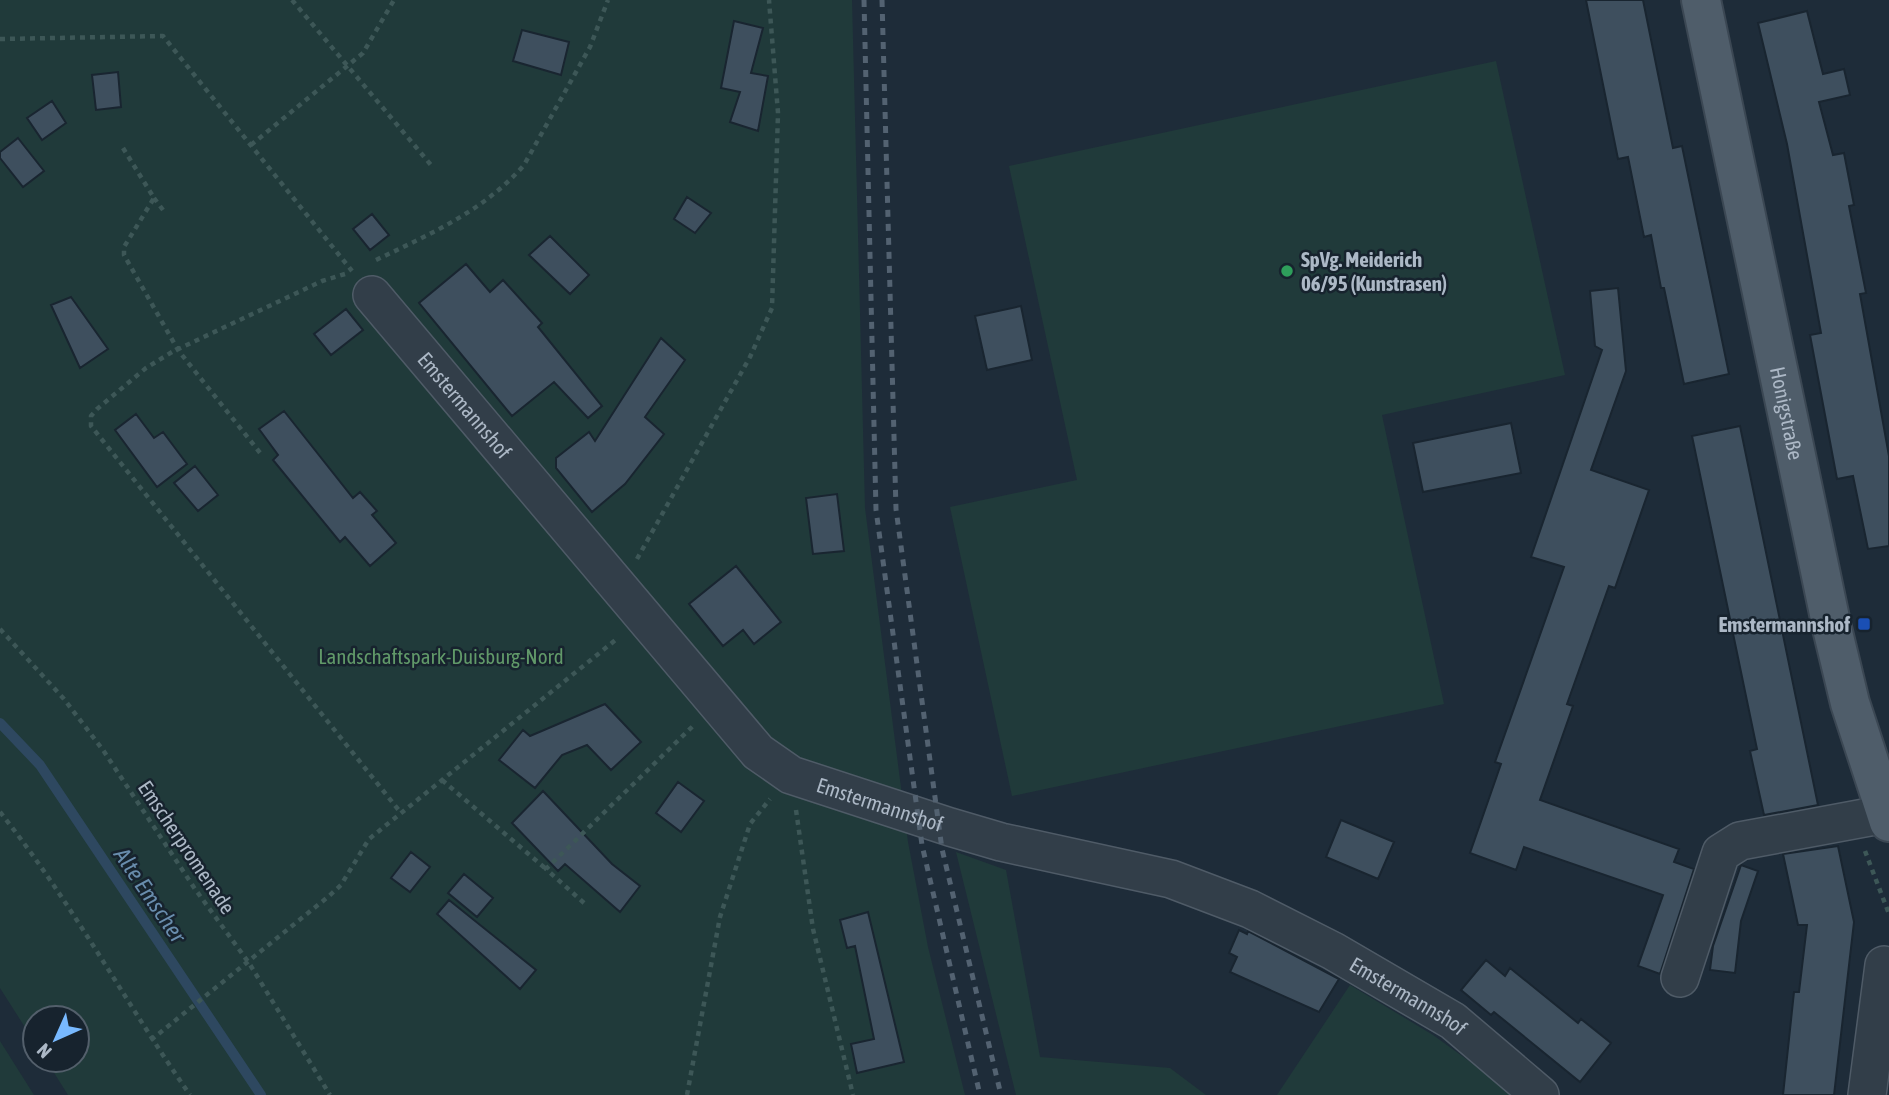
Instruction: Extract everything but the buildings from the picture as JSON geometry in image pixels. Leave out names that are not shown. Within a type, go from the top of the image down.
[{"type":"main road","name":"Honigstraße","points":[[1701,0],[1832,628],[1879,827]]},
{"type":"street","name":"Emstermannshof","points":[[362,283],[758,752],[791,775],[1001,842],[1171,879],[1250,909],[1334,951],[1453,1021],[1540,1095]]},
{"type":"street","points":[[1680,978],[1721,853],[1740,841],[1879,827]]},
{"type":"street","points":[[1867,1095],[1884,965]]},
{"type":"path","points":[[292,0],[431,165]]},
{"type":"path","points":[[251,145],[363,53],[394,0]]},
{"type":"path","points":[[401,813],[91,426],[91,416],[146,368],[178,350],[322,281],[362,283],[466,214],[510,181],[524,164],[590,47],[608,0]]},
{"type":"path","points":[[619,586],[645,547],[737,381],[772,308],[778,113],[769,0]]},
{"type":"path","points":[[0,39],[163,36],[362,283]]},
{"type":"path","points":[[123,148],[166,214]]},
{"type":"path","points":[[154,198],[124,247],[124,255],[178,350],[261,454]]},
{"type":"path","name":"Emscherpromenade","points":[[0,629],[64,699],[95,740],[249,963],[331,1095]]},
{"type":"path","points":[[151,1040],[249,963],[341,885],[369,839],[624,633]]},
{"type":"path","points":[[545,869],[715,702]]},
{"type":"path","points":[[687,1095],[720,917],[750,824],[791,775]]},
{"type":"path","points":[[791,775],[813,929],[852,1095]]},
{"type":"path","points":[[442,780],[583,903]]},
{"type":"path","points":[[0,812],[39,860],[151,1040],[190,1095]]},
{"type":"path","points":[[1879,827],[1889,914]]},
{"type":"green space","name":"Landschaftspark-Duisburg-Nord","points":[[0,0],[852,0],[865,508],[908,842],[928,947],[965,1095],[68,1095],[55,1074],[91,1074],[91,1004],[21,1004],[21,1021],[0,988]]},
{"type":"green space","points":[[1496,61],[1565,375],[1382,415],[1444,704],[1012,796],[950,507],[1077,480],[1009,166]]},
{"type":"green space","points":[[956,852],[1006,870],[1040,1057],[1170,1068],[1206,1095],[1016,1095]]},
{"type":"green space","points":[[1350,985],[1433,1035],[1516,1095],[1277,1095]]},
{"type":"green space","points":[[0,1041],[34,1095],[0,1095]]},
{"type":"waterway","name":"Alte Emscher","points":[[0,723],[40,765],[261,1095]]},
{"type":"railway","points":[[864,0],[876,510],[922,845],[980,1095]]},
{"type":"railway","points":[[882,0],[896,509],[942,849],[1001,1095]]},
{"type":"place","name":"SpVg. Meiderich 06/95 (Kunstrasen)","points":[[1287,271]]},
{"type":"place","name":"Emstermannshof","points":[[1864,624]]}]
